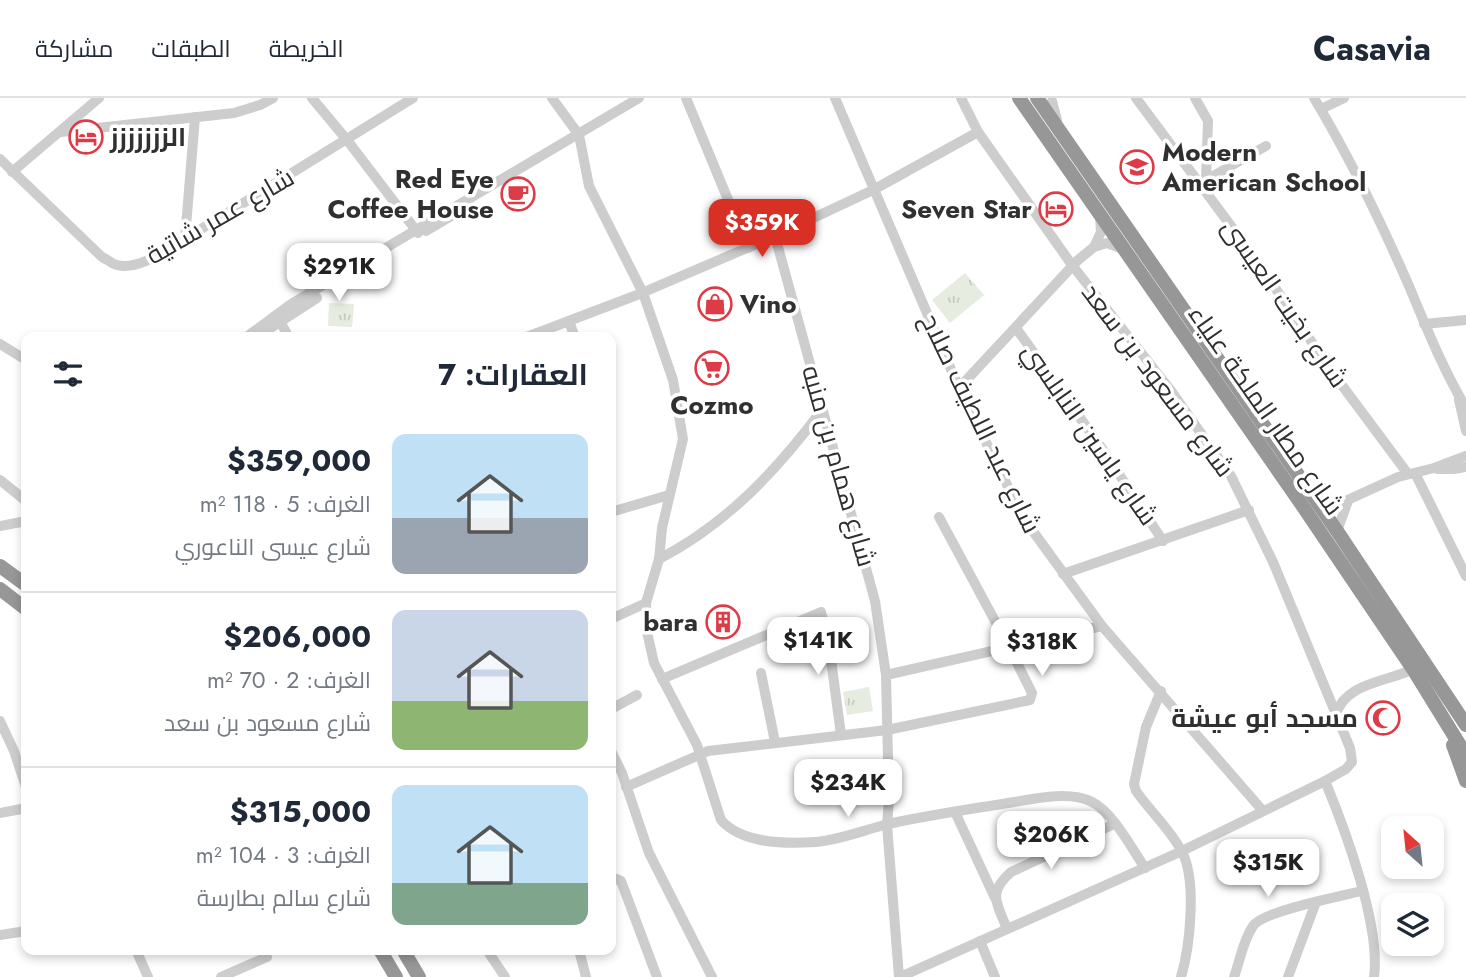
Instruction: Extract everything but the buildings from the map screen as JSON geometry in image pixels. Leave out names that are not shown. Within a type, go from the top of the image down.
[{"type":"highway","name":"شارع مطار الملكة علياء","points":[[1019,98],[1302,505],[1413,669],[1466,755]]},
{"type":"highway","name":"شارع مطار الملكة علياء","points":[[1037,98],[1336,531],[1466,725]]},
{"type":"highway","points":[[0,566],[21,581]]},
{"type":"highway","points":[[0,589],[21,604]]},
{"type":"highway","points":[[1452,701],[1466,716]]},
{"type":"highway","points":[[1441,714],[1466,781]]},
{"type":"highway","points":[[383,955],[397,977]]},
{"type":"highway","points":[[406,955],[419,977]]},
{"type":"street","points":[[12,172],[99,98]]},
{"type":"street","points":[[61,132],[234,113],[273,98]]},
{"type":"street","points":[[312,98],[417,232]]},
{"type":"street","name":"شارع عمر شاتية","points":[[0,160],[102,257],[117,265],[129,266],[185,239],[413,98]]},
{"type":"street","points":[[255,332],[417,232],[476,202],[487,190],[579,135],[627,101],[639,98]]},
{"type":"street","points":[[686,98],[748,248]]},
{"type":"street","name":"شارع عبد اللطيف صلاح","points":[[835,98],[959,388],[1024,519],[1102,626],[1263,811]]},
{"type":"street","name":"شارع مسعود بن سعد","points":[[900,977],[1182,851],[1325,781],[1346,769],[1352,762],[1350,748],[1249,510],[1210,443],[1072,265],[978,132],[961,98]]},
{"type":"street","name":"شارع بخيت العيسى","points":[[1136,98],[1204,182],[1332,372],[1412,473],[1466,576]]},
{"type":"street","points":[[1195,98],[1208,124],[1204,182]]},
{"type":"street","points":[[1314,98],[1350,163],[1466,408]]},
{"type":"street","points":[[1321,109],[1344,98]]},
{"type":"street","points":[[1052,99],[1061,133]]},
{"type":"street","points":[[557,101],[579,135],[589,186],[643,293],[673,380],[682,430],[679,462],[669,495],[659,559],[646,603],[645,619],[654,663],[692,733],[721,820],[728,828],[763,840],[817,842],[955,812],[1037,798],[1075,797],[1093,802],[1108,814],[1145,868]]},
{"type":"street","points":[[185,239],[195,117]]},
{"type":"street","points":[[540,332],[643,293],[775,236],[873,190],[978,132]]},
{"type":"street","points":[[1204,182],[1266,146]]},
{"type":"street","points":[[1094,247],[1101,232],[1100,216]]},
{"type":"street","name":"شارع همام بن منبه","points":[[775,236],[869,575],[886,675],[889,801],[887,825],[900,977]]},
{"type":"street","points":[[959,388],[1072,265],[1094,247],[1107,243],[1123,249]]},
{"type":"street","points":[[261,332],[275,320]]},
{"type":"street","points":[[275,320],[279,332]]},
{"type":"street","points":[[275,320],[284,332]]},
{"type":"street","points":[[1424,324],[1466,320]]},
{"type":"street","points":[[569,321],[573,332]]},
{"type":"street","name":"شارع ياسين النابلسي","points":[[1016,328],[1103,450],[1163,541]]},
{"type":"street","points":[[0,344],[21,357]]},
{"type":"street","points":[[1458,393],[1466,431]]},
{"type":"street","points":[[659,559],[701,534],[743,500],[777,467],[822,410]]},
{"type":"street","points":[[1315,501],[1333,504],[1348,500],[1412,473],[1466,456]]},
{"type":"street","points":[[1434,468],[1454,470],[1466,467]]},
{"type":"street","points":[[0,480],[21,497]]},
{"type":"street","points":[[616,511],[669,495]]},
{"type":"street","points":[[1336,531],[1348,500]]},
{"type":"street","points":[[1063,574],[1249,510]]},
{"type":"street","points":[[626,787],[700,753],[887,730],[1030,700],[1032,693],[1009,646],[939,517]]},
{"type":"street","points":[[0,526],[21,522]]},
{"type":"street","points":[[616,617],[646,603]]},
{"type":"street","points":[[662,678],[821,612],[828,637],[841,735]]},
{"type":"street","points":[[886,675],[1102,626]]},
{"type":"street","points":[[1336,714],[1342,702],[1354,691],[1413,669]]},
{"type":"street","points":[[761,673],[775,742]]},
{"type":"street","points":[[1161,691],[1146,727],[1134,783],[1136,791],[1182,851],[1190,875],[1190,900],[1181,977]]},
{"type":"street","points":[[616,706],[637,695]]},
{"type":"street","points":[[0,721],[21,772]]},
{"type":"street","points":[[616,763],[649,853],[712,977]]},
{"type":"street","points":[[1325,781],[1339,815],[1362,891],[1375,947],[1374,977]]},
{"type":"street","points":[[0,813],[21,809]]},
{"type":"street","points":[[955,812],[1007,929]]},
{"type":"street","points":[[995,898],[998,885],[1011,872],[1114,824]]},
{"type":"street","points":[[616,879],[621,881],[657,977]]},
{"type":"street","points":[[1234,977],[1249,933],[1257,921],[1278,912],[1362,891]]},
{"type":"street","points":[[1288,977],[1316,902]]},
{"type":"street","points":[[0,935],[21,932]]},
{"type":"street","points":[[980,941],[995,977]]},
{"type":"street","points":[[138,955],[148,977]]},
{"type":"street","points":[[490,955],[505,977]]},
{"type":"street","points":[[580,955],[584,977]]},
{"type":"street","points":[[221,977],[267,957]]},
{"type":"green space","points":[[965,273],[984,295],[950,323],[932,300]]},
{"type":"green space","points":[[329,303],[354,304],[352,327],[328,326]]},
{"type":"green space","points":[[869,687],[873,711],[847,715],[843,692]]},
{"type":"place","name":"الززززززز","points":[[86,137]]},
{"type":"place","name":"Modern American School","points":[[1137,167]]},
{"type":"place","name":"Red Eye Coffee House","points":[[518,194]]},
{"type":"place","name":"Seven Star","points":[[1056,209]]},
{"type":"place","name":"Vino","points":[[715,304]]},
{"type":"place","name":"Cozmo","points":[[712,368]]},
{"type":"place","name":"bara","points":[[723,622]]},
{"type":"place","name":"مسجد أبو عيشة","points":[[1383,718]]}]
